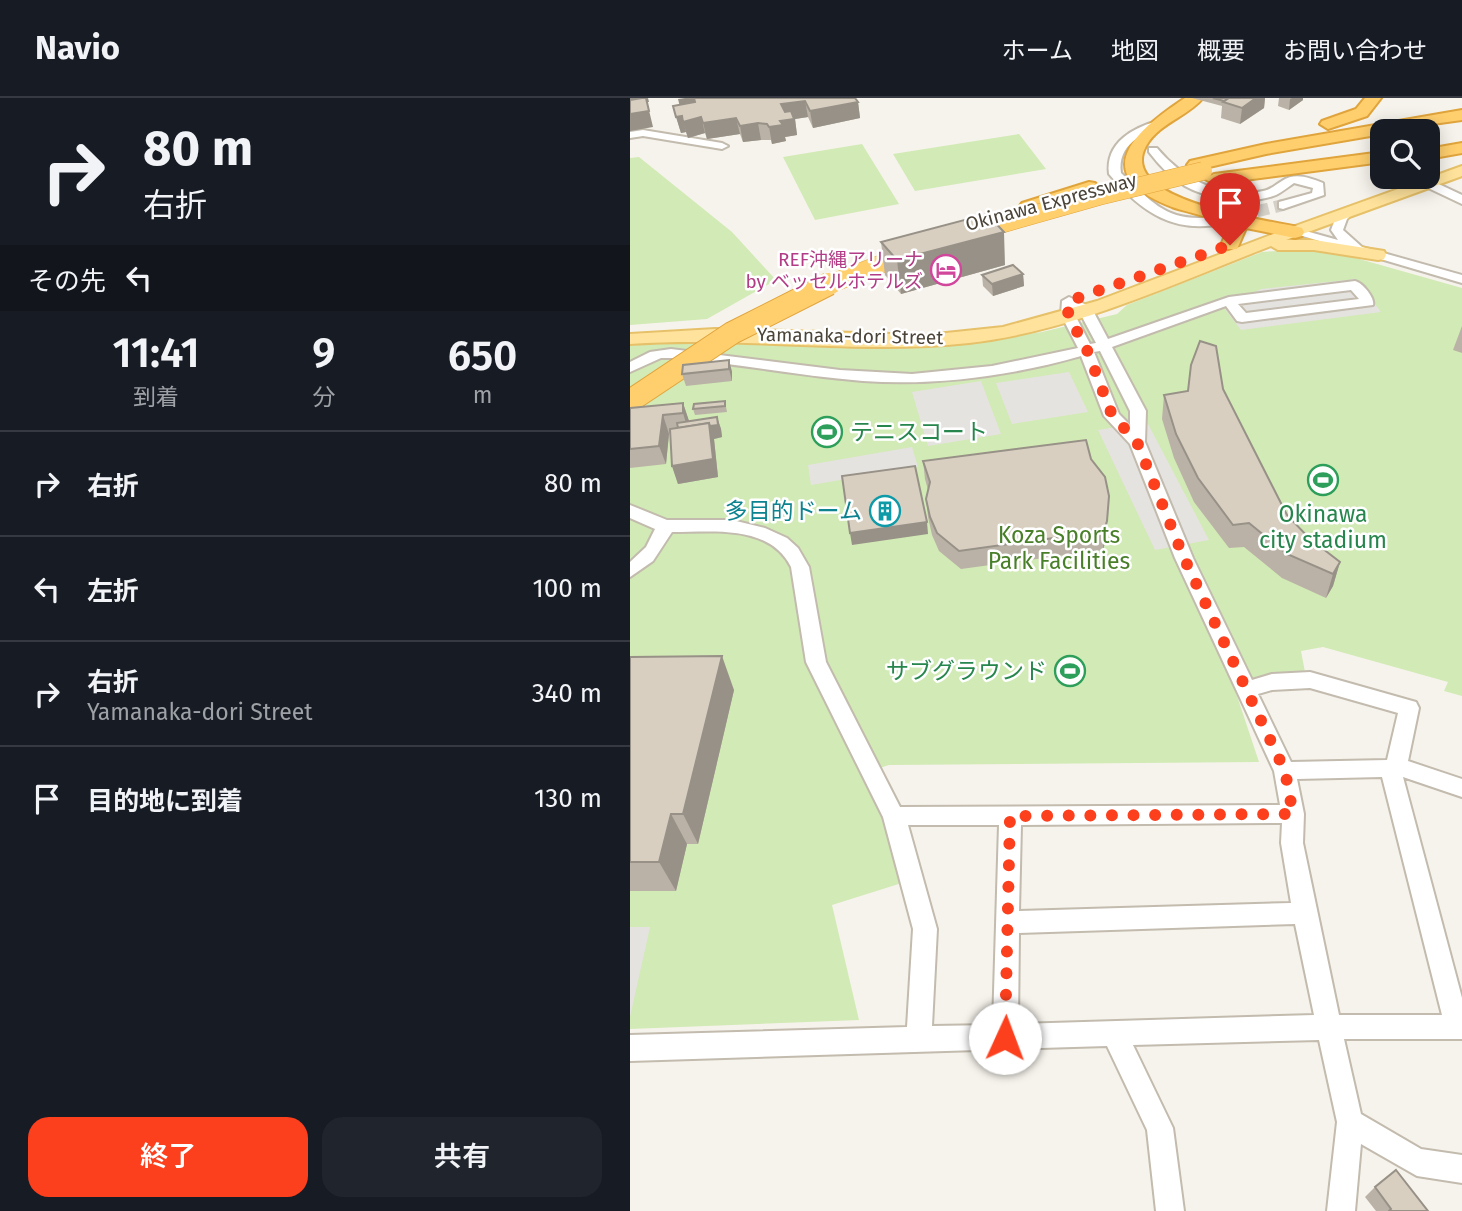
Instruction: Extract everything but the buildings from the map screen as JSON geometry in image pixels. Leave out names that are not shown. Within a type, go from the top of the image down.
[{"type":"highway","points":[[1195,98],[1161,123],[1137,147],[1133,160],[1134,171],[1145,186],[1166,198],[1223,218],[1237,227],[1237,233],[1230,245]]},
{"type":"highway","points":[[905,255],[1110,198],[1201,169],[1358,115],[1370,108],[1373,98]]},
{"type":"highway","points":[[1214,102],[1161,139],[1149,161],[1152,172],[1162,183],[1210,203],[1284,223]]},
{"type":"highway","name":"Okinawa Expressway","points":[[630,401],[681,365],[774,311],[857,272],[905,255],[1002,223],[1292,144],[1455,115]]},
{"type":"highway","name":"Okinawa Expressway","points":[[630,385],[666,360],[762,305],[847,267],[938,234],[1028,207],[1201,169],[1370,138]]},
{"type":"highway","points":[[1440,152],[1462,148]]},
{"type":"highway","points":[[1201,169],[1370,159]]},
{"type":"highway","points":[[1223,218],[1284,223]]},
{"type":"main road","name":"Yamanaka-dori Street","points":[[1440,171],[1462,162]]},
{"type":"main road","name":"Yamanaka-dori Street","points":[[1440,175],[1462,171]]},
{"type":"main road","name":"Yamanaka-dori Street","points":[[630,330],[737,323],[941,326],[1074,309],[1284,223],[1390,189]]},
{"type":"main road","name":"Yamanaka-dori Street","points":[[630,339],[690,334],[909,340],[971,337],[1074,309],[1250,248],[1284,223],[1348,212],[1399,189]]},
{"type":"main road","points":[[1250,248],[1305,244],[1378,255]]},
{"type":"street","points":[[630,135],[643,133],[722,146]]},
{"type":"street","points":[[1153,150],[1163,162],[1194,186],[1245,195],[1264,195],[1284,182],[1296,179],[1319,186],[1318,195],[1284,223]]},
{"type":"street","points":[[1440,187],[1462,200]]},
{"type":"street","points":[[1348,212],[1341,218],[1338,230],[1345,241],[1359,250]]},
{"type":"street","points":[[1284,223],[1359,250],[1462,279]]},
{"type":"street","points":[[1074,309],[1104,344],[1138,411],[1137,442],[1184,558],[1285,771],[1293,814],[1292,843],[1304,913],[1350,1122],[1341,1211]]},
{"type":"street","points":[[1074,309],[1087,350]]},
{"type":"street","points":[[630,510],[665,526],[748,528],[781,542],[792,552],[800,567],[816,662],[894,816],[925,929],[919,1038]]},
{"type":"street","points":[[630,571],[653,552],[663,536],[665,526]]},
{"type":"street","points":[[630,1048],[1331,1027],[1459,1026],[1393,768],[1409,708],[1310,680],[1272,682],[1247,689]]},
{"type":"street","points":[[1285,771],[1393,768],[1462,788]]},
{"type":"street","points":[[894,816],[1293,814]]},
{"type":"street","points":[[1005,1038],[1010,816]]},
{"type":"street","points":[[1008,922],[1304,913]]},
{"type":"street","points":[[1115,1035],[1160,1128],[1170,1211]]},
{"type":"street","points":[[1350,1122],[1418,1162],[1462,1169]]},
{"type":"lane","points":[[630,368],[661,353],[849,376],[951,377],[1007,370],[1087,350],[1229,301],[1355,285],[1368,302],[1241,318],[1229,301]]},
{"type":"lane","points":[[1087,350],[1112,415],[1137,442]]},
{"type":"green space","points":[[1019,134],[1046,169],[915,191],[893,154]]},
{"type":"green space","points":[[862,144],[899,204],[815,220],[783,157]]},
{"type":"green space","points":[[639,157],[732,232],[776,280],[707,319],[630,325],[630,158]]},
{"type":"green space","name":"Koza Sports Park Facilities","points":[[1302,249],[1338,253],[1462,288],[1462,696],[1444,691],[1448,682],[1323,647],[1301,651],[1305,672],[1232,681],[1259,762],[889,765],[864,773],[890,818],[905,882],[832,905],[859,1020],[630,1029],[630,346],[682,340],[972,342],[1042,332],[1117,314],[1127,305],[1262,252]]},
{"type":"shaded area","points":[[1356,279],[1381,312],[1241,330],[1224,308],[1261,289]]},
{"type":"shaded area","points":[[1069,372],[1088,412],[1012,424],[996,383]]},
{"type":"shaded area","points":[[981,381],[1001,434],[928,446],[912,392]]},
{"type":"shaded area","points":[[1147,422],[1209,540],[1155,550],[1098,430]]},
{"type":"shaded area","points":[[912,447],[918,467],[811,485],[808,465]]},
{"type":"shaded area","points":[[630,927],[650,927],[630,1017]]},
{"type":"tunnel","points":[[1222,220],[1283,205]]},
{"type":"place","name":"REF沖縄アリーナ by ベッセルホテルズ","points":[[946,270]]},
{"type":"place","name":"テニスコート","points":[[827,432]]},
{"type":"place","name":"Okinawa city stadium","points":[[1323,480]]},
{"type":"place","name":"多目的ドーム","points":[[885,511]]},
{"type":"place","name":"サブグラウンド","points":[[1070,671]]},
{"type":"route","points":[[1005,1038],[1010,816],[1293,814],[1285,771],[1184,558],[1137,442],[1112,415],[1087,350],[1068,315],[1069,301],[1230,245]]}]
